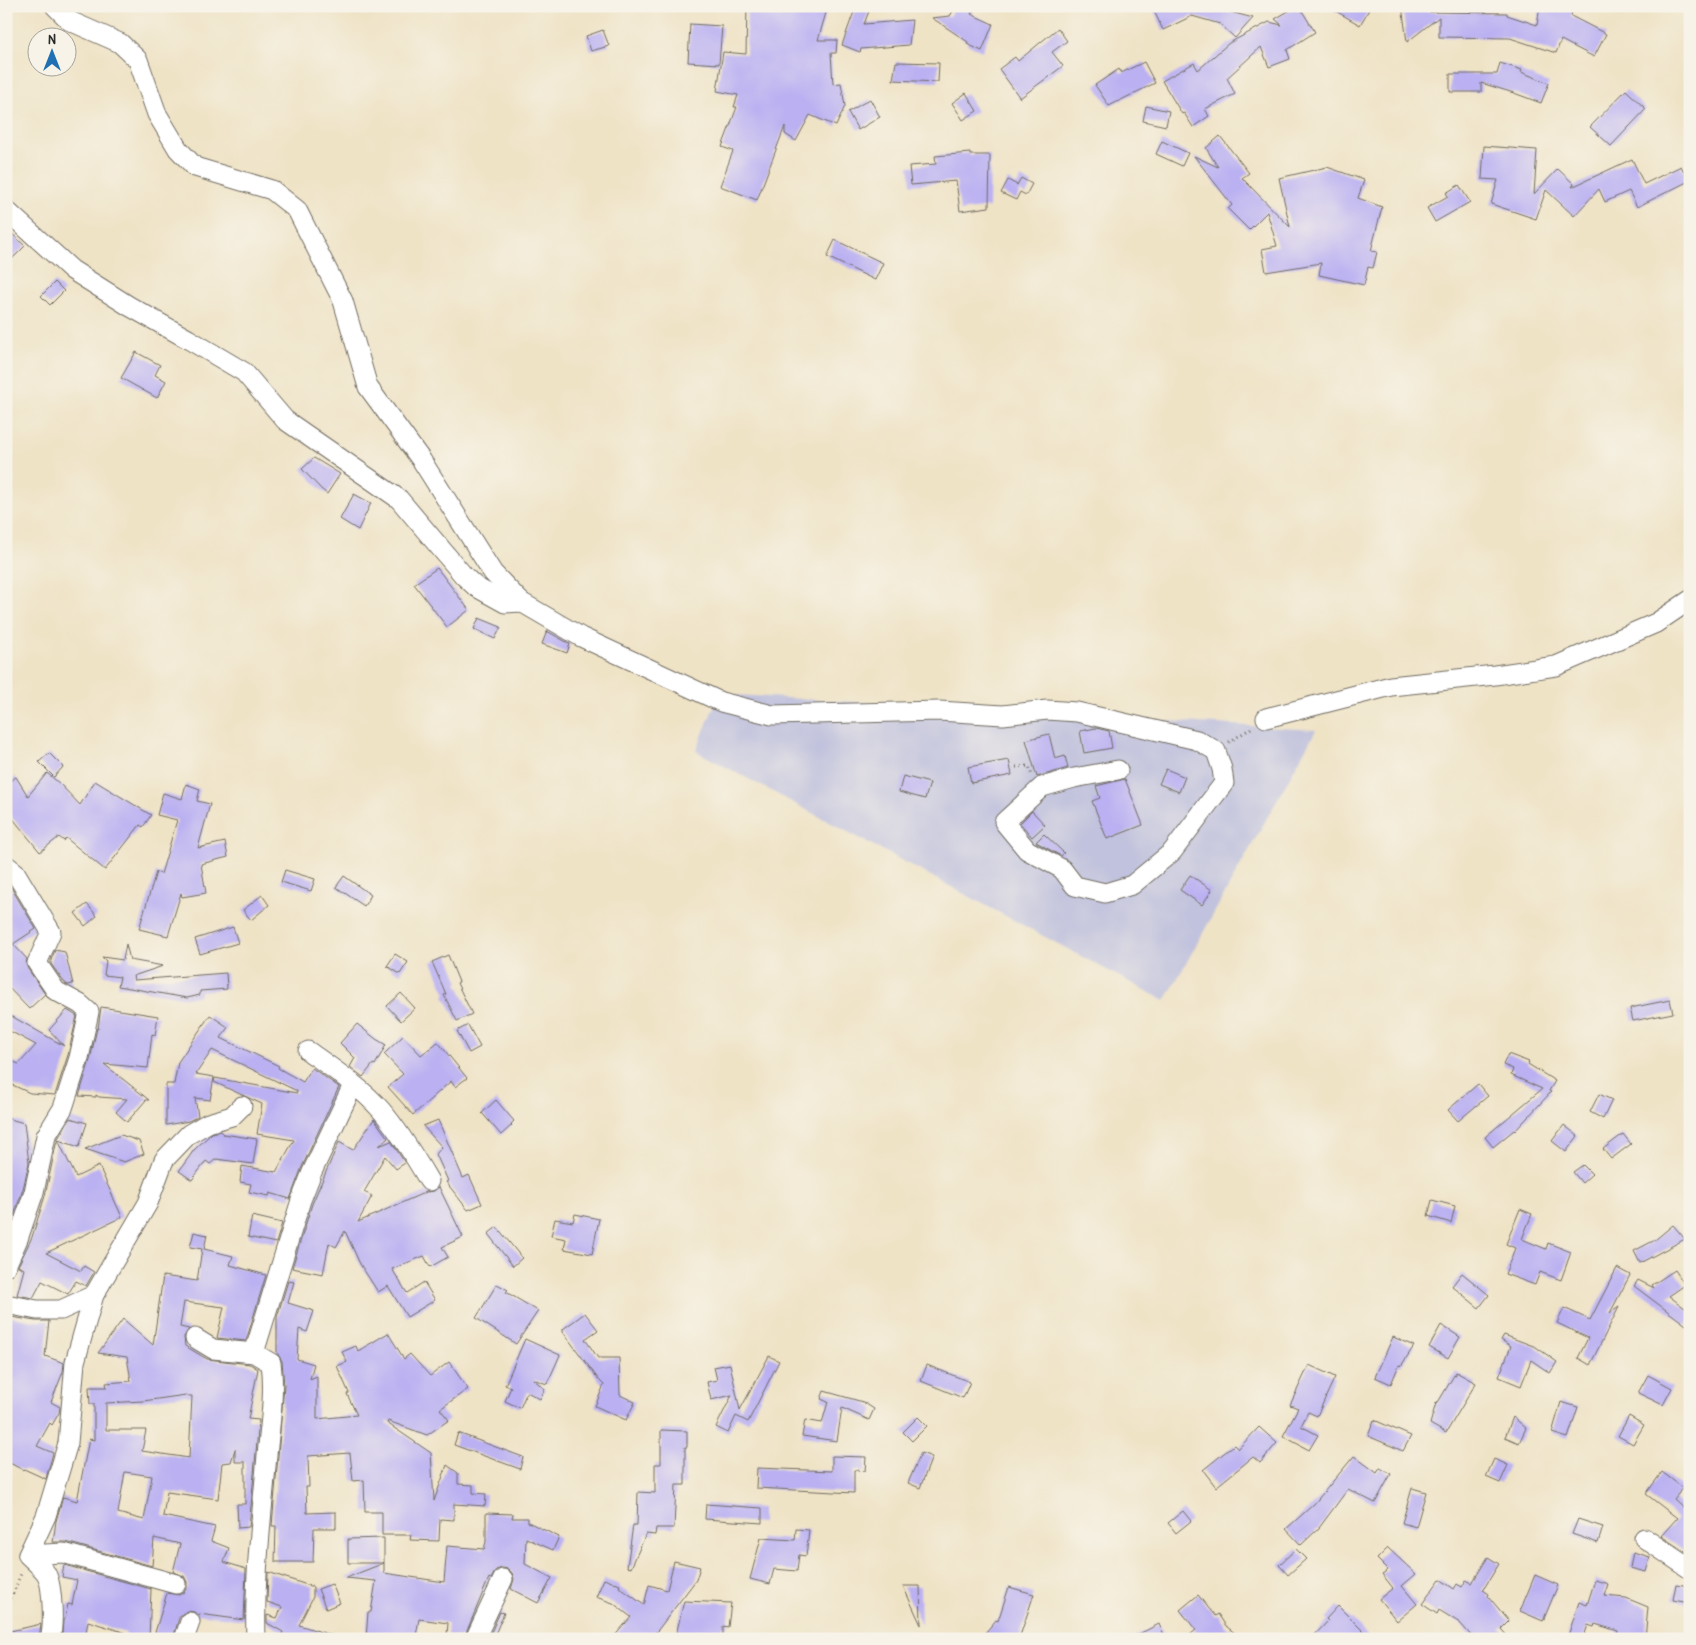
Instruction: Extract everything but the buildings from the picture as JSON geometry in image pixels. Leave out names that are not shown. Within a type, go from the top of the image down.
[{"type":"street","points":[[55,6],[70,22],[120,43],[138,60],[157,114],[178,149],[195,168],[272,190],[297,210],[342,302],[368,387],[422,461],[493,573],[521,602],[581,637],[721,702],[772,716],[939,711],[1003,715],[1047,710],[1077,712],[1197,740],[1216,751],[1224,783],[1172,852],[1132,885],[1105,893],[1075,886],[1062,869],[1027,850],[1004,822],[1042,787],[1074,778],[1118,770]]},
{"type":"street","points":[[6,210],[72,270],[129,306],[244,372],[285,420],[399,499],[476,587],[505,603],[521,602]]},
{"type":"street","points":[[1266,718],[1391,686],[1495,675],[1556,666],[1656,623],[1690,600]]},
{"type":"street","points":[[6,865],[15,872],[50,932],[37,963],[56,991],[80,1004],[89,1012],[79,1058],[63,1108],[46,1136],[34,1192],[18,1239],[6,1266]]},
{"type":"street","points":[[308,1051],[342,1074],[380,1109],[408,1145],[429,1181]]},
{"type":"street","points":[[254,1353],[301,1200],[312,1172],[353,1085]]},
{"type":"street","points":[[28,1555],[46,1516],[68,1443],[75,1362],[94,1295],[148,1203],[164,1160],[189,1134],[208,1123],[232,1116],[242,1106]]},
{"type":"street","points":[[6,1304],[38,1310],[61,1310],[94,1295]]},
{"type":"street","points":[[195,1338],[213,1349],[254,1353],[271,1363],[270,1424],[256,1582],[256,1639]]},
{"type":"street","points":[[1644,1538],[1690,1570]]},
{"type":"street","points":[[28,1555],[63,1553],[176,1584]]},
{"type":"street","points":[[28,1555],[46,1573],[52,1605],[52,1633],[50,1639]]},
{"type":"street","points":[[475,1639],[503,1579]]},
{"type":"path","points":[[1216,751],[1266,718]]},
{"type":"path","points":[[1016,767],[1029,766]]},
{"type":"path","points":[[6,1601],[12,1596],[28,1555]]},
{"type":"shaded area","points":[[719,694],[1316,730],[1165,1001],[696,751]]}]
